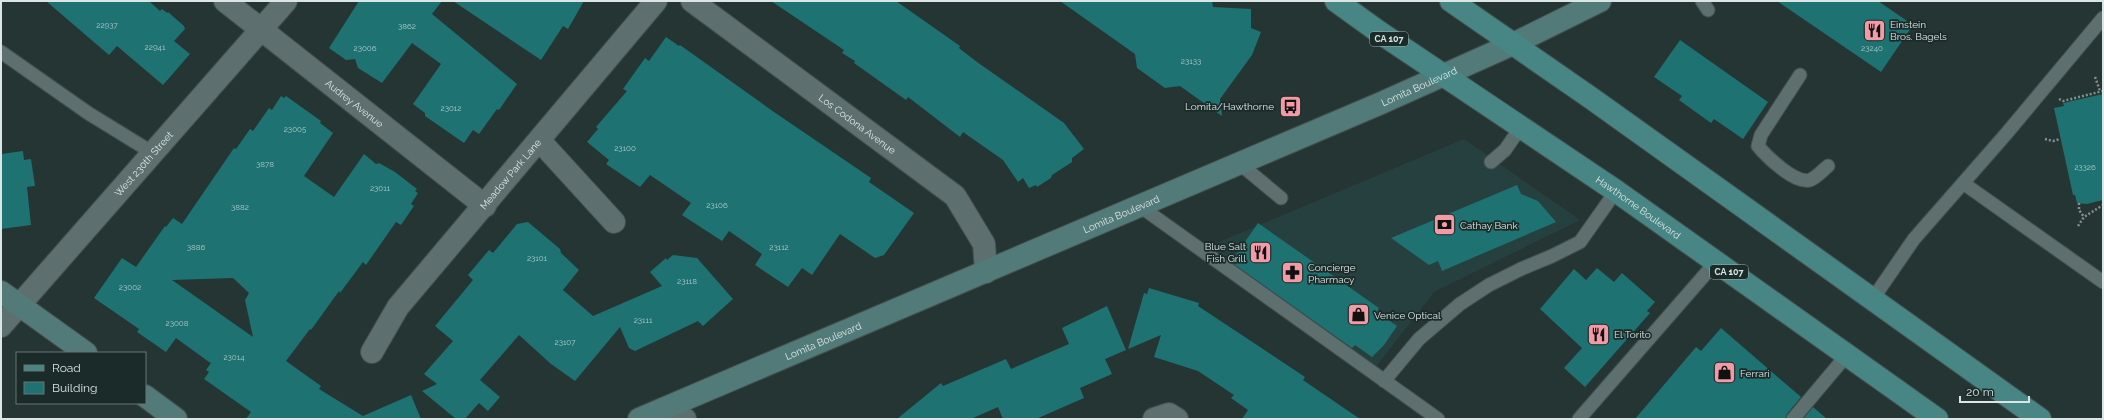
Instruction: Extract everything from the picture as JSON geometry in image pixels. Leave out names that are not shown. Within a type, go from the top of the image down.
[{"type":"main road","name":"Hawthorne Boulevard","points":[[1336,1],[1616,191],[1936,419]]},
{"type":"main road","points":[[1451,1],[2040,419]]},
{"type":"main road","name":"Lomita Boulevard","points":[[639,419],[1240,164],[1513,44],[1600,1]]},
{"type":"main road","points":[[1,292],[85,352]]},
{"type":"main road","points":[[146,397],[176,419]]},
{"type":"street","name":"Audrey Avenue","points":[[225,1],[485,206]]},
{"type":"street","name":"West 230th Street","points":[[1,326],[286,1]]},
{"type":"street","name":"Meadow Park Lane","points":[[372,352],[398,307],[540,141],[656,1]]},
{"type":"street","name":"Los Codona Avenue","points":[[692,1],[955,196],[984,244],[986,272]]},
{"type":"street","points":[[540,141],[614,222]]},
{"type":"street","points":[[666,408],[685,419]]},
{"type":"lane","points":[[1872,300],[1914,239],[2103,18]]},
{"type":"lane","points":[[1,52],[88,113],[153,153]]},
{"type":"lane","points":[[1800,75],[1761,135],[1758,146],[1768,159],[1799,179],[1810,180],[1828,166]]},
{"type":"lane","points":[[1491,162],[1505,150],[1521,127]]},
{"type":"lane","points":[[1240,164],[1281,198]]},
{"type":"lane","points":[[1963,183],[2103,282]]},
{"type":"lane","points":[[1384,381],[1420,338],[1460,304],[1489,285],[1580,242],[1616,191]]},
{"type":"lane","points":[[1141,207],[1438,419]]},
{"type":"lane","points":[[1579,419],[1715,263]]},
{"type":"lane","points":[[1793,419],[1846,356]]},
{"type":"path","points":[[2059,100],[2063,101],[2101,91],[2095,76]]},
{"type":"path","points":[[2045,139],[2053,141],[2060,139]]},
{"type":"path","points":[[2079,203],[2079,210],[2084,217]]},
{"type":"path","points":[[2078,226],[2084,217],[2103,205]]},
{"type":"shaded area","points":[[1464,139],[1580,220],[1434,292],[1375,368],[1207,247]]},
{"type":"building","points":[[46,1],[149,1],[160,11],[162,9],[167,13],[168,12],[184,26],[185,29],[174,41],[190,54],[163,85],[117,46],[109,55]]},
{"type":"building","points":[[359,1],[442,1],[432,14],[517,84],[499,110],[497,109],[479,134],[473,130],[464,143],[425,116],[425,113],[413,104],[441,64],[412,43],[382,83],[358,68],[355,59],[346,60],[329,48]]},
{"type":"building","points":[[453,1],[584,1],[568,29],[563,26],[541,60]]},
{"type":"building","points":[[771,1],[896,1],[960,46],[959,48],[977,62],[1064,123],[1084,149],[1072,158],[1072,162],[1052,175],[1051,178],[1037,187],[1036,185],[1029,188],[1023,178],[1018,182],[1003,160],[963,132],[960,137],[908,97],[906,100],[854,63],[855,61],[842,53],[844,50]]},
{"type":"building","points":[[1060,1],[1212,1],[1213,7],[1251,9],[1251,28],[1261,32],[1252,55],[1220,99],[1222,116],[1180,86],[1165,88],[1137,68],[1135,54]]},
{"type":"building","points":[[1777,1],[1878,1],[1913,25],[1881,72]]},
{"type":"building","points":[[666,37],[679,46],[680,45],[774,112],[871,178],[869,182],[914,213],[884,255],[875,258],[840,234],[812,275],[802,268],[788,287],[755,265],[762,254],[729,231],[722,241],[682,215],[691,203],[650,175],[640,187],[606,164],[609,160],[587,142],[598,129],[596,127],[627,91],[623,89],[645,58],[649,61]]},
{"type":"building","points":[[1680,40],[1768,102],[1743,139],[1714,119],[1711,123],[1679,100],[1682,96],[1654,77]]},
{"type":"building","points":[[2103,94],[2103,200],[2087,204],[2077,203],[2075,195],[2073,195],[2054,108],[2064,106],[2063,103]]},
{"type":"building","points":[[281,96],[284,98],[286,96],[321,121],[320,123],[333,133],[304,176],[334,197],[364,154],[376,164],[379,163],[395,172],[417,189],[415,191],[418,193],[411,204],[414,206],[401,225],[396,222],[366,265],[363,262],[286,361],[321,386],[319,389],[363,416],[411,395],[421,419],[246,419],[251,412],[204,379],[209,372],[206,370],[211,363],[176,338],[166,352],[137,332],[139,329],[94,298],[122,258],[136,267],[165,226],[166,227],[173,218],[182,224],[234,148],[236,149],[250,129],[253,131],[269,108],[272,110]],"holes":[[[233,278],[249,293],[245,300],[253,337],[172,280]]]},
{"type":"building","points":[[23,151],[24,160],[31,159],[35,186],[27,187],[31,225],[1,229],[1,154]]},
{"type":"building","points":[[1517,185],[1521,194],[1538,201],[1556,222],[1442,271],[1438,261],[1429,265],[1391,238]]},
{"type":"building","points":[[528,222],[560,249],[561,253],[579,270],[563,290],[593,316],[662,286],[650,272],[666,258],[667,260],[673,255],[697,258],[733,299],[703,326],[698,321],[635,351],[629,348],[620,327],[575,381],[551,364],[519,335],[480,380],[500,397],[488,411],[479,403],[465,419],[456,419],[422,391],[437,384],[424,374],[453,341],[435,326],[473,280],[468,275],[489,250],[493,253],[517,224]]},
{"type":"building","points":[[1258,223],[1379,308],[1377,312],[1397,326],[1384,345],[1372,357],[1355,345],[1352,348],[1231,262]]},
{"type":"building","name":"El Torito","points":[[1597,268],[1614,282],[1622,273],[1655,302],[1647,311],[1650,313],[1585,387],[1564,368],[1582,348],[1540,309],[1574,269],[1586,280]]},
{"type":"building","points":[[1149,288],[1199,303],[1198,306],[1305,377],[1303,380],[1360,419],[1242,419],[1248,410],[1231,398],[1234,395],[1198,371],[1154,357],[1161,335],[1128,349],[1144,293],[1147,294]]},
{"type":"building","points":[[1107,306],[1126,350],[1105,359],[1112,374],[1080,388],[1084,398],[1036,419],[1003,419],[998,407],[971,419],[897,419],[941,383],[943,386],[1006,359],[1011,369],[1069,344],[1062,328]]},
{"type":"building","name":"Ferrari","points":[[1721,328],[1801,397],[1787,414],[1785,419],[1635,419],[1696,347],[1701,351]]},
{"type":"building","points":[[1813,407],[1827,419],[1803,419]]},
{"type":"place","name":"Einstein Bros. Bagels","points":[[1875,30]]},
{"type":"place","name":"Lomita/Hawthorne","points":[[1290,106]]},
{"type":"place","name":"Cathay Bank","points":[[1444,225]]},
{"type":"place","name":"Blue Salt Fish Grill","points":[[1261,252]]},
{"type":"place","name":"Concierge Pharmacy","points":[[1293,273]]},
{"type":"place","name":"Venice Optical","points":[[1358,315]]},
{"type":"place","name":"El Torito","points":[[1599,334]]},
{"type":"place","name":"Ferrari","points":[[1724,373]]}]
